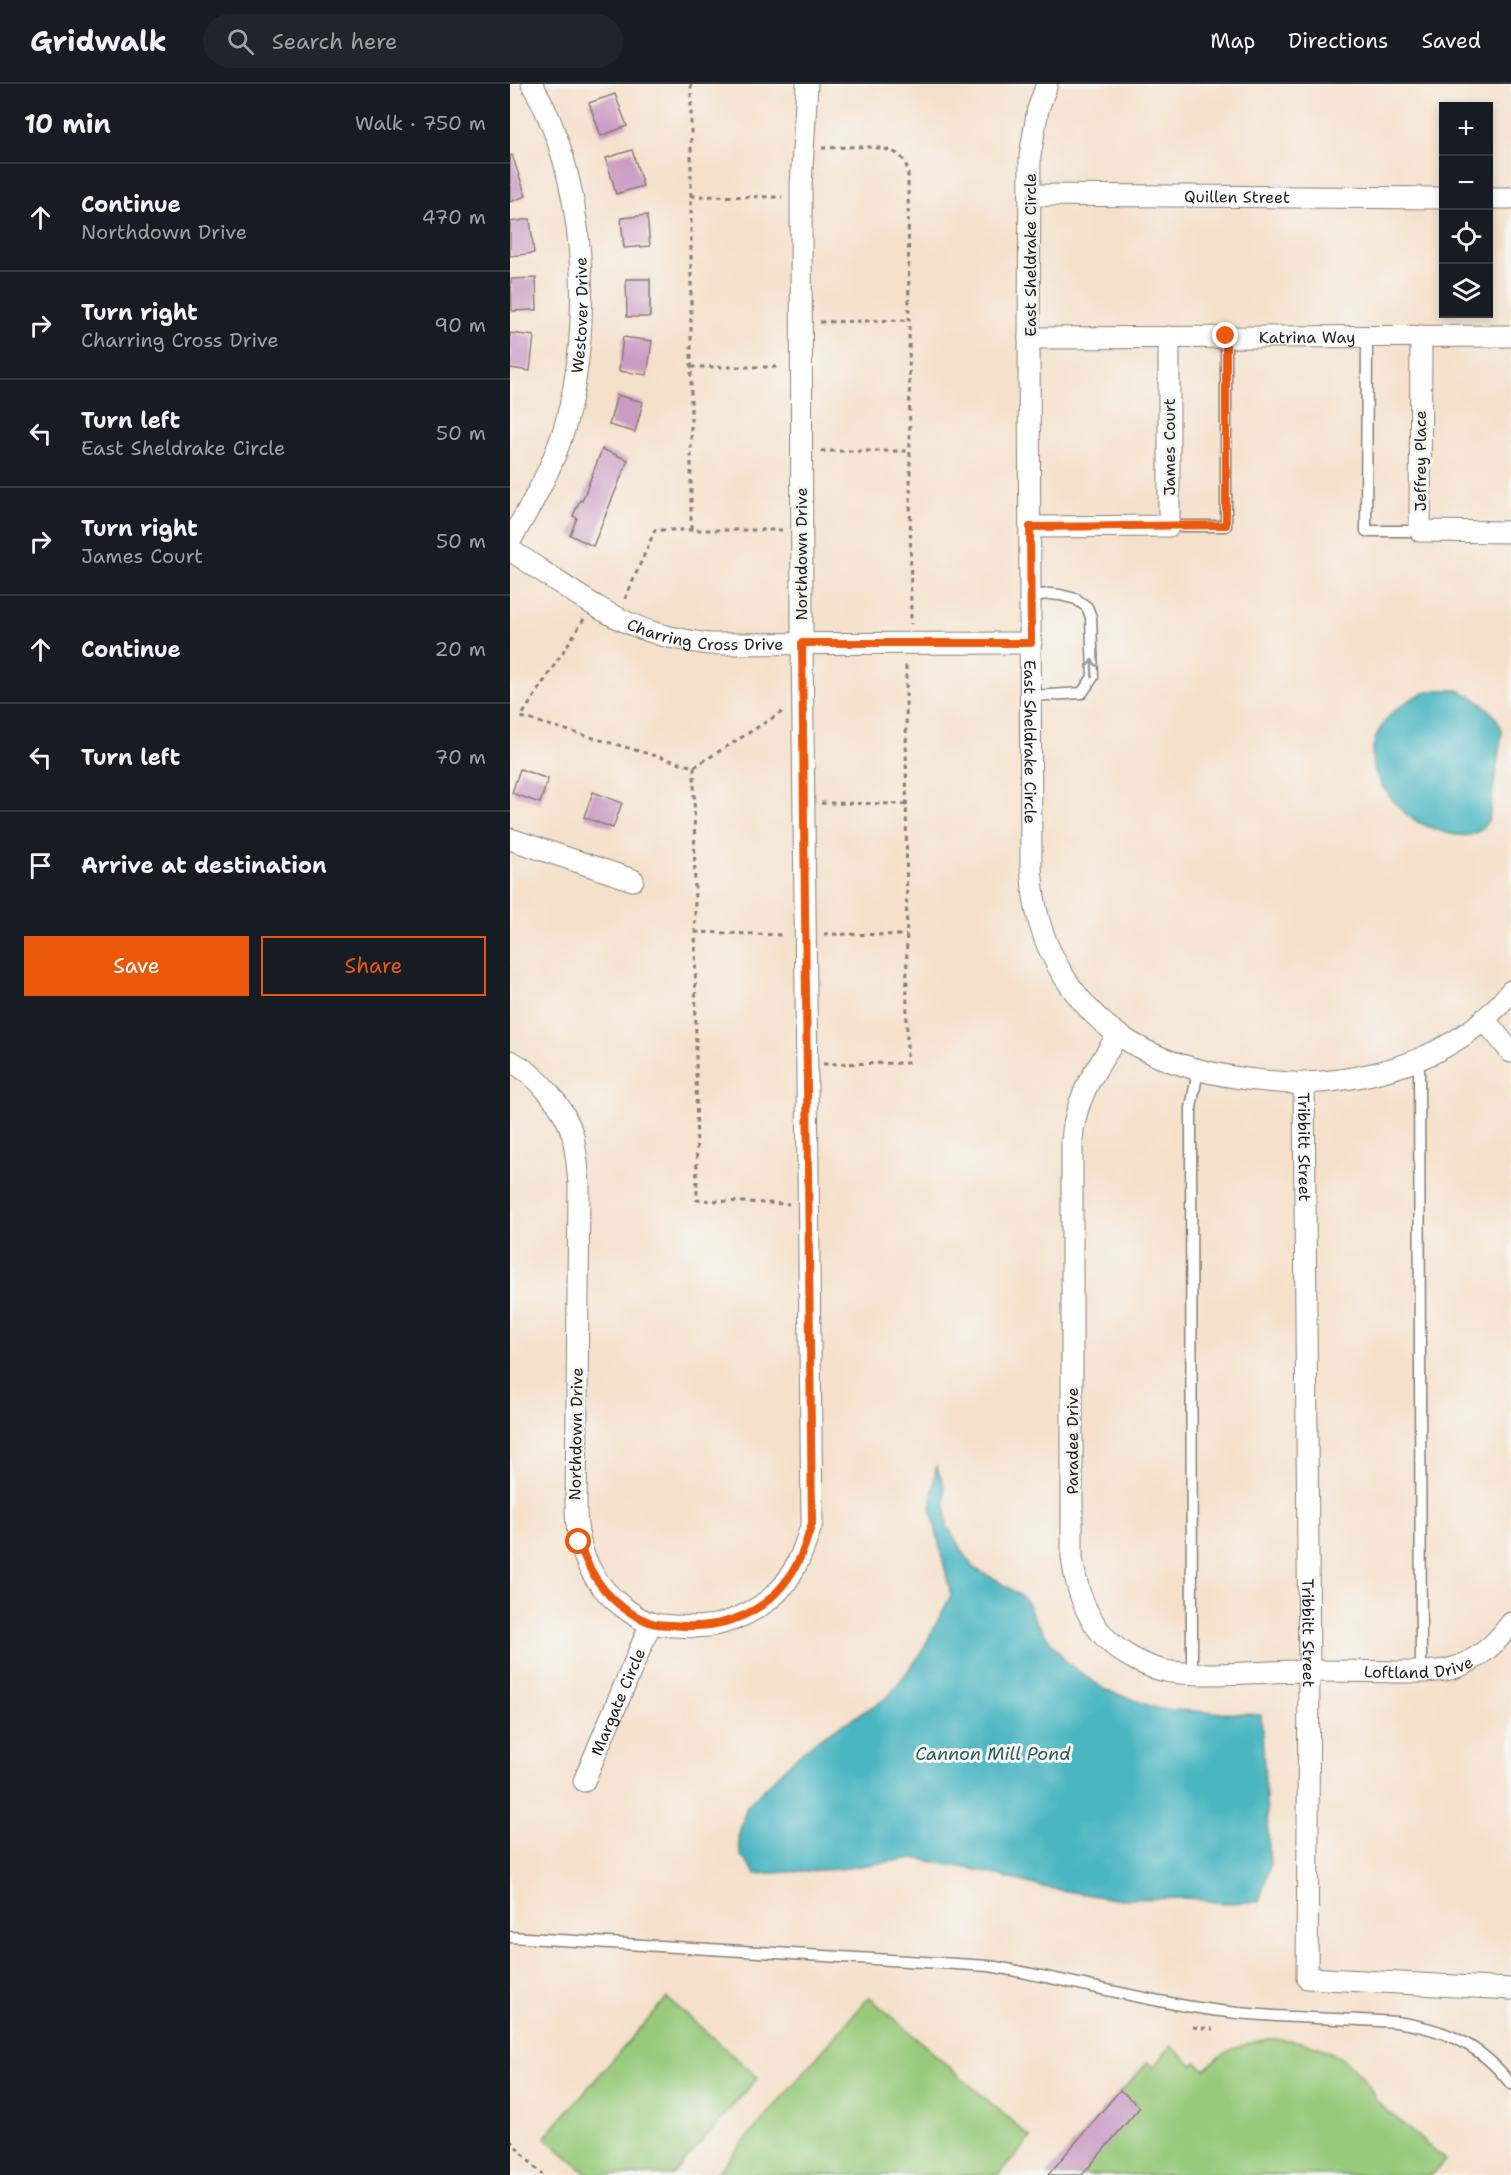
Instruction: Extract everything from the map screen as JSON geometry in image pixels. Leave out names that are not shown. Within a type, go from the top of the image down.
[{"type":"street","name":"Westover Drive","points":[[510,541],[546,474],[564,427],[578,358],[582,316],[579,243],[573,204],[565,167],[552,128],[532,84]]},
{"type":"street","name":"Northdown Drive","points":[[510,1061],[534,1078],[562,1113],[572,1134],[577,1161],[579,1184],[576,1508],[579,1542],[585,1561],[595,1579],[609,1596],[630,1612],[651,1623],[689,1627],[713,1626],[743,1617],[765,1603],[783,1585],[803,1554],[812,1523],[802,643],[801,186],[807,84]]},
{"type":"street","name":"East Sheldrake Circle","points":[[1047,84],[1033,130],[1030,156],[1031,867],[1035,904],[1043,934],[1056,963],[1073,990],[1094,1013],[1118,1035],[1148,1052],[1198,1070],[1232,1077],[1304,1083],[1373,1074],[1419,1060],[1460,1039],[1484,1019],[1511,991]]},
{"type":"street","name":"Quillen Street","points":[[1030,195],[1439,198]]},
{"type":"street","points":[[1493,198],[1511,198]]},
{"type":"street","name":"Jeffrey Place","points":[[1421,336],[1419,531],[1511,532]]},
{"type":"street","name":"Katrina Way","points":[[1029,338],[1511,336]]},
{"type":"street","name":"James Court","points":[[1169,337],[1169,526]]},
{"type":"street","points":[[1030,527],[1169,526]]},
{"type":"street","name":"Charring Cross Drive","points":[[510,550],[604,610],[653,633],[679,640],[709,644],[1031,643]]},
{"type":"street","points":[[510,839],[633,880]]},
{"type":"street","points":[[1484,1019],[1511,1052]]},
{"type":"street","name":"Paradee Drive","points":[[1118,1035],[1091,1075],[1081,1095],[1073,1126],[1072,1557],[1075,1582],[1083,1604],[1095,1626],[1112,1645],[1151,1667],[1168,1672],[1192,1673],[1309,1671]]},
{"type":"street","name":"Tribbitt Street","points":[[1304,1083],[1309,1671],[1307,1978],[1511,1989]]},
{"type":"street","name":"Margate Circle","points":[[584,1781],[651,1623]]},
{"type":"street","name":"Loftland Drive","points":[[1309,1671],[1421,1672],[1450,1669],[1488,1649],[1511,1623]]},
{"type":"lane","points":[[1169,526],[1226,525],[1226,336]]},
{"type":"lane","points":[[1367,336],[1365,531],[1419,531]]},
{"type":"lane","points":[[1031,596],[1060,595],[1076,599],[1087,607],[1091,617],[1093,677],[1082,693],[1032,696]]},
{"type":"lane","points":[[1419,1060],[1421,1672]]},
{"type":"lane","points":[[1192,1673],[1191,1108],[1198,1070]]},
{"type":"lane","points":[[510,1937],[989,1966],[1206,2009],[1419,2025],[1461,2040],[1483,2055],[1511,2084]]},
{"type":"path","points":[[691,84],[691,530]]},
{"type":"path","points":[[819,148],[880,148],[900,156],[906,164],[908,174],[911,624]]},
{"type":"path","points":[[691,196],[782,197]]},
{"type":"path","points":[[818,322],[908,320]]},
{"type":"path","points":[[691,367],[781,367]]},
{"type":"path","points":[[819,451],[909,451]]},
{"type":"path","points":[[626,599],[655,530],[782,530]]},
{"type":"path","points":[[584,618],[521,717],[694,767],[782,712]]},
{"type":"path","points":[[821,1064],[907,1063],[906,662]]},
{"type":"path","points":[[694,767],[697,1200],[789,1204]]},
{"type":"path","points":[[820,803],[906,804]]},
{"type":"path","points":[[695,932],[783,935]]},
{"type":"path","points":[[820,934],[906,934]]},
{"type":"path","points":[[1193,2027],[1213,2029]]},
{"type":"path","points":[[510,2140],[542,2175]]},
{"type":"green space","points":[[869,1997],[1031,2138],[999,2175],[715,2175]]},
{"type":"green space","points":[[667,1998],[758,2077],[673,2175],[588,2175],[545,2137]]},
{"type":"green space","points":[[1268,2039],[1301,2042],[1332,2053],[1346,2062],[1369,2086],[1376,2101],[1445,2160],[1432,2175],[1048,2175],[1121,2090],[1148,2062],[1154,2067],[1171,2046],[1193,2065],[1196,2062],[1205,2070],[1218,2057],[1234,2049]]},
{"type":"water","points":[[1458,690],[1485,706],[1495,717],[1502,731],[1489,819],[1476,833],[1466,836],[1433,829],[1407,815],[1383,787],[1375,771],[1372,756],[1375,740],[1382,725],[1398,708],[1427,692]]},
{"type":"water","name":"Cannon Mill Pond","points":[[936,1465],[944,1486],[947,1526],[973,1568],[997,1580],[1025,1599],[1036,1622],[1066,1662],[1104,1689],[1159,1709],[1261,1715],[1270,1866],[1259,1902],[1223,1903],[1189,1898],[1114,1899],[1043,1887],[982,1871],[914,1858],[840,1869],[756,1874],[741,1856],[738,1837],[747,1806],[815,1741],[887,1698],[920,1655],[951,1595],[931,1508]]},
{"type":"building","points":[[615,94],[627,126],[601,136],[589,103]]},
{"type":"building","points":[[632,150],[643,186],[616,194],[606,158]]},
{"type":"building","points":[[512,155],[526,196],[510,202],[510,156]]},
{"type":"building","points":[[647,215],[650,246],[624,248],[621,218]]},
{"type":"building","points":[[530,219],[534,253],[510,256],[510,222]]},
{"type":"building","points":[[536,278],[537,310],[512,311],[511,279]]},
{"type":"building","points":[[626,279],[650,279],[650,317],[627,317]]},
{"type":"building","points":[[510,333],[534,336],[530,371],[510,368]]},
{"type":"building","points":[[623,337],[652,341],[647,375],[619,371]]},
{"type":"building","points":[[617,395],[643,402],[635,432],[609,425]]},
{"type":"building","points":[[602,449],[628,460],[593,546],[570,535],[577,518],[573,516],[580,500],[582,501]]},
{"type":"building","points":[[520,769],[548,779],[540,803],[512,793]]},
{"type":"building","points":[[593,792],[622,803],[613,828],[584,817]]},
{"type":"building","points":[[1120,2090],[1140,2107],[1082,2175],[1048,2175]]},
{"type":"route","points":[[579,1542],[585,1561],[595,1579],[609,1596],[630,1612],[651,1623],[689,1627],[713,1626],[743,1617],[765,1603],[783,1585],[803,1554],[812,1523],[802,643],[1031,643],[1030,527],[1226,525],[1226,336]]}]
